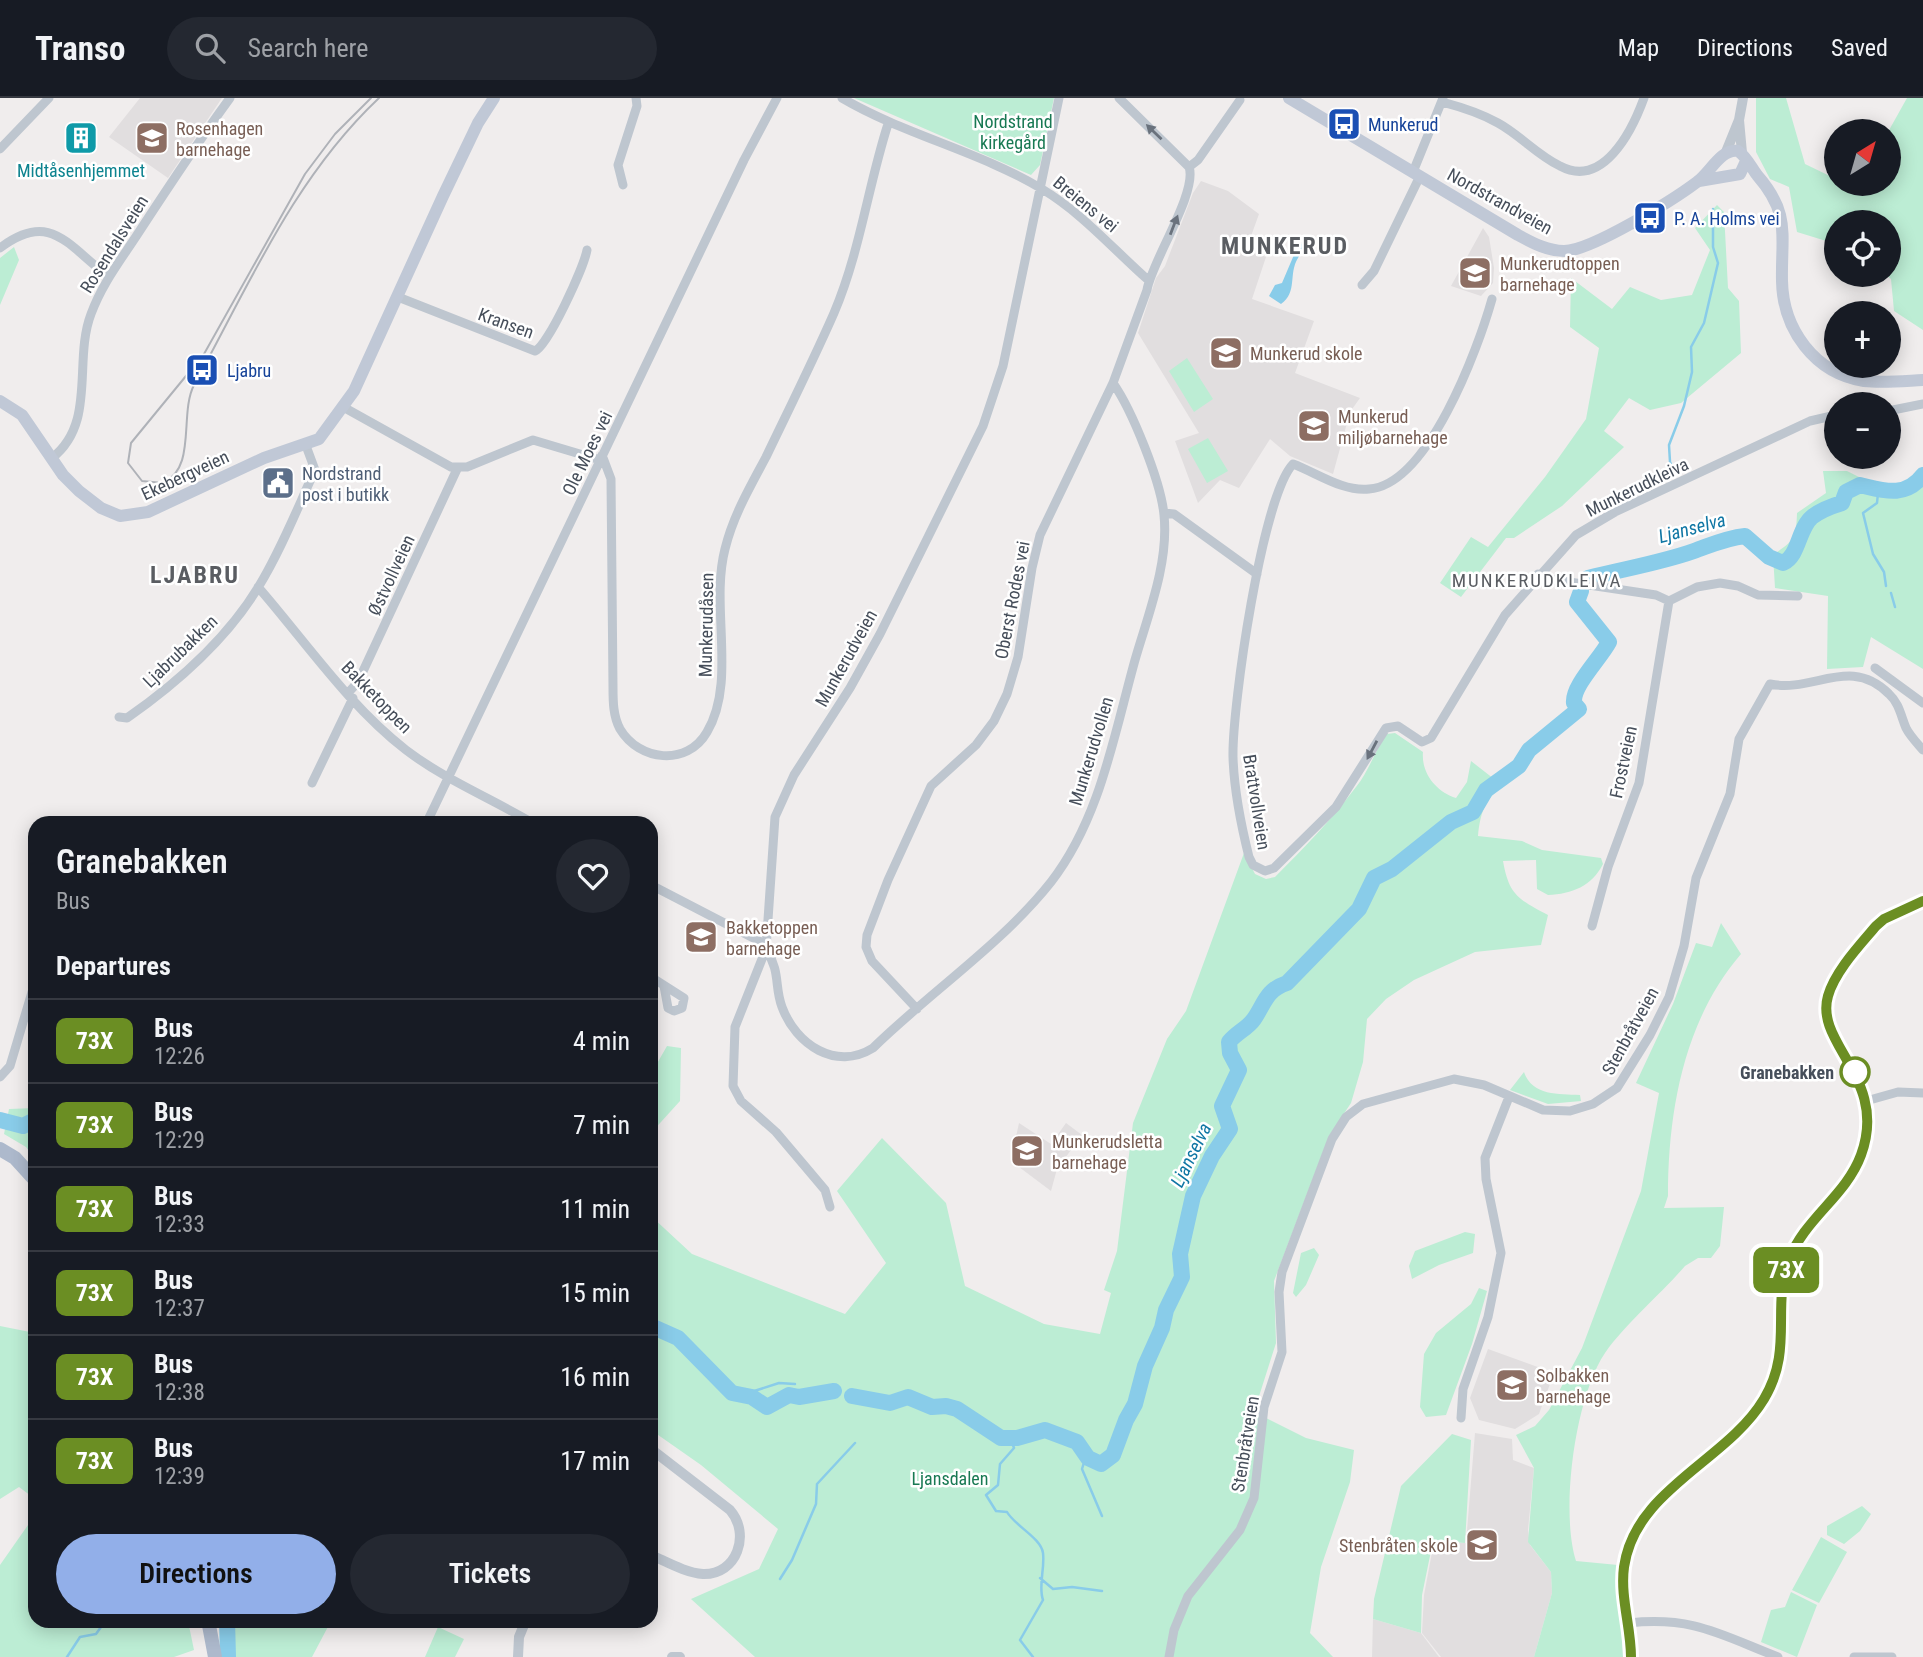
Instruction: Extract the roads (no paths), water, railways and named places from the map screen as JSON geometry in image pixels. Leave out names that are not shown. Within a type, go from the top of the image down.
[{"type":"main road","name":"Ekebergveien","points":[[0,401],[25,418],[71,484],[96,506],[115,515],[129,517],[148,512],[305,443],[332,423],[345,408],[473,132],[494,98]]},
{"type":"main road","name":"Nordstrandveien","points":[[1289,98],[1534,244],[1562,251],[1597,243],[1699,181],[1723,156]]},
{"type":"main road","points":[[1767,189],[1723,170],[1723,156],[1733,150],[1744,157],[1777,202],[1783,220],[1783,298],[1788,318],[1802,344],[1821,363],[1855,379],[1923,380]]},
{"type":"main road","points":[[1733,175],[1744,170],[1744,157]]},
{"type":"main road","name":"Nordstrandveien","points":[[1699,181],[1733,175]]},
{"type":"main road","points":[[0,1140],[22,1154],[28,1166]]},
{"type":"main road","points":[[0,1149],[28,1167]]},
{"type":"main road","points":[[0,1157],[28,1168]]},
{"type":"main road","points":[[210,1628],[215,1657]]},
{"type":"street","points":[[0,149],[49,98]]},
{"type":"street","name":"Rosendalsveien","points":[[52,458],[67,443],[75,428],[81,396],[84,337],[108,276],[230,98]]},
{"type":"street","points":[[623,186],[618,165],[637,106],[636,98]]},
{"type":"street","name":"Ole Moes vei","points":[[430,816],[744,160],[777,98]]},
{"type":"street","name":"Breiens vei","points":[[842,98],[888,124],[957,149],[1040,188],[1094,228],[1147,279]]},
{"type":"street","name":"Munkerudveien","points":[[830,1207],[825,1190],[776,1132],[741,1101],[734,1088],[735,1027],[765,947],[773,825],[778,806],[880,634],[983,426],[1003,366],[1059,98]]},
{"type":"street","points":[[1119,98],[1189,167]]},
{"type":"street","points":[[1362,285],[1374,271],[1416,174],[1443,100],[1498,123],[1556,165],[1581,172],[1595,168],[1617,149],[1644,98]]},
{"type":"street","points":[[1723,156],[1739,120],[1743,98]]},
{"type":"street","name":"Oberst Rodes vei","points":[[917,1009],[872,961],[866,947],[867,935],[931,786],[976,745],[994,721],[1007,694],[1018,657],[1040,535],[1112,383],[1147,290],[1147,279],[1159,262],[1184,197],[1191,174],[1189,167],[1198,160],[1240,100]]},
{"type":"street","points":[[1739,120],[1744,157]]},
{"type":"street","name":"Munkerudåsen","points":[[601,458],[611,479],[613,687],[616,719],[630,743],[637,748],[659,757],[675,755],[690,750],[704,737],[717,708],[721,685],[719,602],[724,552],[751,483],[817,352],[844,287],[888,124]]},
{"type":"street","points":[[0,248],[27,231],[41,230],[56,236],[108,276]]},
{"type":"street","name":"Kransen","points":[[398,297],[535,351],[541,348],[552,329],[587,250]]},
{"type":"street","name":"Brattvollveien","points":[[1422,741],[1398,726],[1387,728],[1336,807],[1274,868],[1265,872],[1254,865],[1240,818],[1233,746],[1256,574],[1268,517],[1293,464],[1346,486],[1365,490],[1388,483],[1422,454],[1448,406],[1492,299]]},
{"type":"street","name":"Munkerudvollen","points":[[765,947],[779,977],[783,1010],[804,1040],[830,1057],[845,1059],[866,1052],[917,1009],[1049,883],[1086,820],[1103,776],[1160,566],[1164,513],[1133,423],[1112,383]]},
{"type":"street","points":[[1901,408],[1923,404]]},
{"type":"street","points":[[345,408],[442,462],[458,467],[533,440],[601,458]]},
{"type":"street","name":"Munkerudkleiva","points":[[1422,741],[1434,735],[1490,635],[1538,574],[1569,541],[1594,523],[1810,421],[1824,418]]},
{"type":"street","name":"Ljabrubakken","points":[[119,717],[127,718],[179,678],[209,649],[258,587],[315,470],[305,443]]},
{"type":"street","name":"Østvollveien","points":[[312,783],[350,695],[458,467]]},
{"type":"street","points":[[1164,513],[1174,514],[1256,574]]},
{"type":"street","points":[[1538,574],[1549,579],[1656,595],[1669,601],[1697,587],[1720,583],[1738,586],[1758,594],[1798,596]]},
{"type":"street","name":"Bakketoppen","points":[[258,587],[350,695],[406,750],[448,777],[520,816]]},
{"type":"street","name":"Frostveien","points":[[1592,926],[1608,867],[1639,783],[1669,601]]},
{"type":"street","points":[[1875,668],[1923,703]]},
{"type":"street","name":"Stenbråtveien","points":[[1169,1657],[1174,1630],[1188,1596],[1232,1541],[1251,1507],[1264,1407],[1282,1352],[1279,1292],[1282,1272],[1335,1134],[1346,1117],[1363,1104],[1443,1081],[1471,1081],[1543,1110],[1578,1109],[1611,1094],[1630,1069],[1672,990],[1685,947],[1696,878],[1730,794],[1739,739],[1770,684],[1787,687],[1852,674],[1864,678],[1889,694]]},
{"type":"street","points":[[1898,683],[1889,694],[1901,713],[1907,730],[1923,750]]},
{"type":"street","points":[[658,889],[765,947]]},
{"type":"street","points":[[1631,1657],[1624,1574],[1631,1540],[1646,1514],[1741,1427],[1766,1395],[1782,1349],[1783,1289],[1789,1260],[1808,1226],[1846,1182],[1858,1162],[1866,1133],[1866,1101],[1858,1079],[1828,1025],[1828,996],[1876,926],[1884,919],[1923,901]]},
{"type":"street","points":[[658,981],[664,986]]},
{"type":"street","points":[[0,1077],[10,1066],[28,1006]]},
{"type":"street","points":[[1866,1101],[1898,1092],[1923,1093]]},
{"type":"street","points":[[1461,1418],[1463,1389],[1488,1317],[1501,1253],[1486,1179],[1485,1158],[1509,1097]]},
{"type":"street","points":[[658,1454],[730,1510],[738,1522],[741,1539],[730,1563],[711,1573],[693,1572],[658,1558]]},
{"type":"street","points":[[1629,1623],[1692,1623],[1777,1657]]},
{"type":"street","points":[[518,1657],[519,1637],[523,1628]]},
{"type":"street","points":[[672,1657],[680,1657]]},
{"type":"street","points":[[1854,1657],[1892,1657]]},
{"type":"water","points":[[1299,243],[1305,245],[1304,250],[1295,264],[1289,294],[1281,304],[1269,296],[1275,285],[1282,283]]},
{"type":"waterway","points":[[1676,474],[1670,462],[1669,445],[1684,406],[1692,372],[1691,347],[1704,323],[1718,263],[1713,247],[1713,209]]},
{"type":"waterway","name":"Ljanselva","points":[[1588,578],[1668,559],[1745,536],[1769,557],[1783,563],[1792,555],[1807,522],[1819,512],[1842,503],[1846,492],[1860,485],[1901,490],[1916,483],[1923,475]]},
{"type":"waterway","points":[[1878,493],[1877,503],[1863,513],[1873,554],[1884,572],[1886,586]]},
{"type":"waterway","name":"Ljanselva","points":[[852,1396],[890,1403],[908,1397],[932,1407],[946,1406],[957,1409],[1001,1438],[1017,1438],[1045,1430],[1077,1442],[1088,1458],[1101,1464],[1113,1455],[1135,1404],[1145,1366],[1162,1328],[1166,1310],[1182,1277],[1180,1254],[1193,1196],[1212,1156],[1230,1129],[1222,1106],[1239,1070],[1230,1053],[1229,1042],[1251,1022],[1270,993],[1287,983],[1359,909],[1374,878],[1392,869],[1451,822],[1473,812],[1486,790],[1519,766],[1529,750],[1579,709],[1574,703],[1577,689],[1609,642],[1577,602],[1581,591]]},
{"type":"waterway","points":[[1891,593],[1895,607]]},
{"type":"waterway","name":"Ljanselva","points":[[0,1120],[23,1126],[28,1124]]},
{"type":"waterway","name":"Ljanselva","points":[[658,1329],[678,1338],[732,1393],[752,1397],[767,1407],[789,1395],[799,1397],[834,1391]]},
{"type":"waterway","points":[[745,1394],[779,1383],[795,1384]]},
{"type":"waterway","points":[[1011,1439],[1014,1448],[1000,1464],[998,1485],[986,1495],[996,1511],[1007,1512],[1038,1542],[1043,1553],[1043,1600],[1020,1640],[1033,1657]]},
{"type":"waterway","points":[[780,1579],[792,1560],[816,1504],[817,1484],[855,1443]]},
{"type":"waterway","points":[[1086,1456],[1082,1469],[1102,1516]]},
{"type":"waterway","points":[[1040,1578],[1053,1589],[1072,1587],[1102,1591]]},
{"type":"waterway","points":[[67,1657],[80,1637],[96,1634],[100,1628]]},
{"type":"waterway","points":[[227,1628],[228,1657]]},
{"type":"tram line","points":[[371,98],[335,134],[305,174],[204,354],[131,443],[128,463],[142,481],[163,483],[173,476],[180,465],[194,385],[254,271],[322,163],[349,129],[379,98]]},
{"type":"place","name":"Munkerud","points":[[1344,124]]},
{"type":"place","name":"Midtåsenhjemmet","points":[[81,138]]},
{"type":"place","name":"Rosenhagen barnehage","points":[[152,138]]},
{"type":"place","name":"P. A. Holms vei","points":[[1650,218]]},
{"type":"place","name":"Munkerudtoppen barnehage","points":[[1475,273]]},
{"type":"place","name":"Munkerud skole","points":[[1226,353]]},
{"type":"place","name":"Ljabru","points":[[202,370]]},
{"type":"place","name":"Munkerud miljøbarnehage","points":[[1314,426]]},
{"type":"place","name":"Nordstrand post i butikk","points":[[278,483]]},
{"type":"place","name":"Bakketoppen barnehage","points":[[701,937]]},
{"type":"place","name":"Granebakken","points":[[1855,1072]]},
{"type":"place","name":"Munkerudsletta barnehage","points":[[1027,1151]]},
{"type":"place","name":"Solbakken barnehage","points":[[1512,1385]]},
{"type":"place","name":"Stenbråten skole","points":[[1482,1545]]},
{"type":"district","name":"MUNKERUD","points":[[1285,246]]},
{"type":"district","name":"LJABRU","points":[[195,575]]},
{"type":"district","name":"MUNKERUDKLEIVA","points":[[1537,580]]},
{"type":"park label","name":"Nordstrand kirkegård","points":[[1013,131]]},
{"type":"park label","name":"Ljansdalen","points":[[950,1478]]}]
